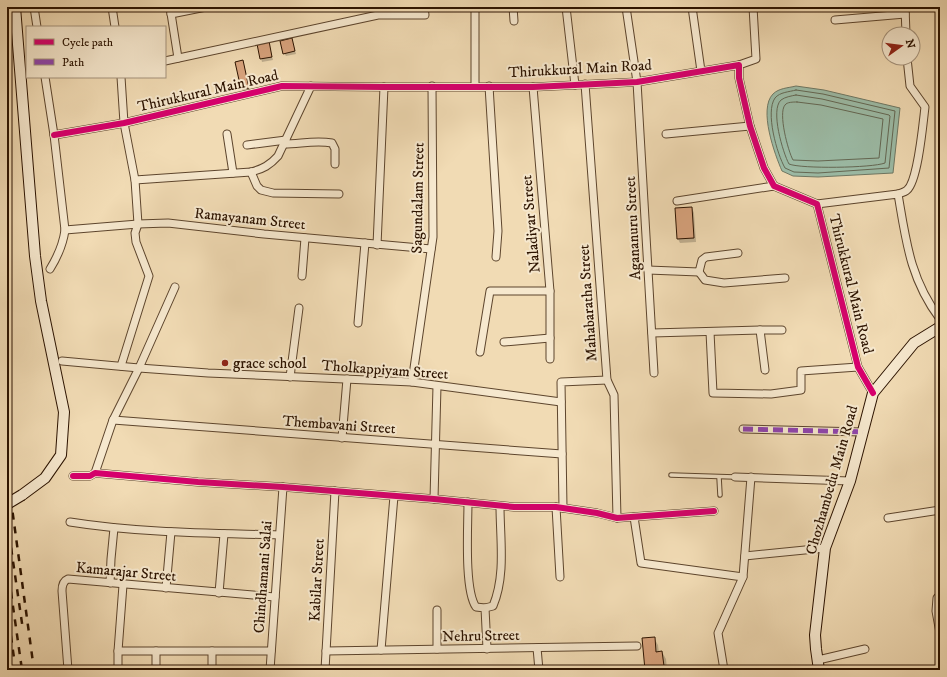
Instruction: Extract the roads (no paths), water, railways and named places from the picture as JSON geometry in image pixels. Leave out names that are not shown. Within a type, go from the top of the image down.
[{"type":"street","points":[[7,504],[44,478],[61,455],[64,412],[41,301],[35,256],[16,7]]},
{"type":"street","points":[[34,7],[37,26]]},
{"type":"street","points":[[112,7],[115,26]]},
{"type":"street","points":[[178,58],[171,10],[206,7]]},
{"type":"street","points":[[166,61],[378,15],[425,15],[424,7]]},
{"type":"street","points":[[475,7],[475,86]]},
{"type":"street","points":[[513,7],[514,21]]},
{"type":"street","points":[[566,7],[575,85]]},
{"type":"street","name":"Agananuru Street","points":[[626,7],[638,82],[654,373]]},
{"type":"street","points":[[692,7],[701,71]]},
{"type":"street","name":"Thirukkural Main Road","points":[[54,135],[124,124],[282,86],[384,87],[575,85],[638,82],[739,65],[756,59],[753,7]]},
{"type":"street","points":[[834,20],[905,11],[906,26]]},
{"type":"street","points":[[676,201],[774,186],[764,168],[750,126],[739,78],[739,65]]},
{"type":"street","points":[[817,204],[898,194],[906,191],[912,184],[919,154],[925,107],[910,86],[908,66]]},
{"type":"street","points":[[45,78],[54,135],[65,230],[64,242],[61,250],[50,269]]},
{"type":"street","points":[[121,366],[149,276],[136,242],[135,232],[138,224],[135,180],[124,124],[122,78]]},
{"type":"street","name":"Mahabaratha Street","points":[[585,84],[607,380],[614,395],[617,518]]},
{"type":"street","points":[[135,180],[251,172],[262,169],[271,164],[278,156],[312,86]]},
{"type":"street","name":"Sagundalam Street","points":[[412,382],[433,236],[432,86]]},
{"type":"street","points":[[489,86],[498,231],[496,257]]},
{"type":"street","name":"Naladiyar Street","points":[[533,86],[550,291],[550,359]]},
{"type":"street","points":[[377,245],[384,87]]},
{"type":"street","points":[[666,134],[750,126]]},
{"type":"street","points":[[227,134],[233,173]]},
{"type":"street","points":[[247,145],[285,142],[294,144],[308,141],[332,143],[335,149],[335,164]]},
{"type":"street","points":[[251,172],[257,186],[261,190],[273,193],[339,194]]},
{"type":"street","name":"Thirukkural Main Road","points":[[774,186],[817,204],[858,367],[872,393]]},
{"type":"street","points":[[898,194],[906,244],[914,270],[928,303],[940,319]]},
{"type":"street","name":"Ramayanam Street","points":[[65,230],[138,224],[168,224],[431,249]]},
{"type":"street","points":[[302,276],[305,238]]},
{"type":"street","points":[[358,323],[365,243]]},
{"type":"street","points":[[738,253],[706,257],[702,260],[700,272],[705,280],[724,283],[785,278]]},
{"type":"street","points":[[648,270],[700,272]]},
{"type":"street","points":[[73,476],[90,476],[95,472],[113,420],[139,368],[175,287]]},
{"type":"street","points":[[480,352],[490,291],[550,291]]},
{"type":"street","points":[[290,377],[299,308]]},
{"type":"street","name":"Chozhambedu Main Road","points":[[819,665],[815,635],[825,548],[850,481],[872,393],[914,343],[940,328]]},
{"type":"street","points":[[760,330],[765,370]]},
{"type":"street","points":[[652,333],[782,330]]},
{"type":"street","points":[[710,332],[712,393],[771,394],[802,390],[801,371],[858,367]]},
{"type":"street","points":[[504,342],[550,338]]},
{"type":"street","name":"Tholkappiyam Street","points":[[62,361],[139,368],[290,377],[412,382],[474,389],[562,402]]},
{"type":"street","points":[[342,438],[347,379]]},
{"type":"street","points":[[560,577],[559,508],[562,454],[561,382],[607,380]]},
{"type":"street","points":[[434,499],[437,386]]},
{"type":"street","name":"Thembavani Street","points":[[113,420],[436,446],[562,454]]},
{"type":"street","points":[[743,429],[863,432]]},
{"type":"street","points":[[95,472],[198,482],[434,499],[500,506],[559,508],[617,518],[714,511]]},
{"type":"street","points":[[735,477],[850,481]]},
{"type":"street","points":[[724,670],[718,633],[743,577],[751,477]]},
{"type":"street","name":"Chindhamani Salai","points":[[270,670],[283,487]]},
{"type":"street","name":"Kabilar Street","points":[[325,670],[335,491]]},
{"type":"street","points":[[381,650],[394,496]]},
{"type":"street","points":[[468,502],[468,583],[472,601],[476,607],[485,608],[493,606],[497,596],[501,576],[500,506]]},
{"type":"street","points":[[888,518],[940,510]]},
{"type":"street","points":[[634,517],[641,563],[743,577]]},
{"type":"street","points":[[70,522],[114,528],[172,532],[279,535]]},
{"type":"street","points":[[110,583],[114,528]]},
{"type":"street","points":[[166,588],[172,532]]},
{"type":"street","points":[[219,593],[224,534]]},
{"type":"street","points":[[745,556],[825,548]]},
{"type":"street","name":"Kamarajar Street","points":[[68,670],[64,627],[63,583],[65,580],[68,579],[123,585],[275,597]]},
{"type":"street","points":[[118,670],[123,585]]},
{"type":"street","points":[[940,595],[937,598],[936,604],[940,633]]},
{"type":"street","points":[[485,608],[487,649]]},
{"type":"street","points":[[437,610],[437,649]]},
{"type":"street","name":"Nehru Street","points":[[326,651],[637,646]]},
{"type":"street","points":[[537,648],[539,670]]},
{"type":"street","points":[[819,665],[865,649]]},
{"type":"street","points":[[118,651],[271,651]]},
{"type":"street","points":[[156,651],[156,670]]},
{"type":"street","points":[[212,651],[212,670]]},
{"type":"lane","points":[[671,475],[735,477]]},
{"type":"lane","points":[[719,477],[720,496]]},
{"type":"water","points":[[796,86],[824,90],[900,108],[893,173],[818,177],[793,176],[782,171],[769,132],[767,110],[769,101],[775,92],[781,89]]},
{"type":"railway","points":[[7,471],[34,670]]},
{"type":"railway","points":[[7,520],[23,630]]},
{"type":"railway","points":[[7,564],[22,670]]},
{"type":"railway","points":[[7,608],[14,658]]},
{"type":"place","name":"grace school","points":[[225,363]]}]
